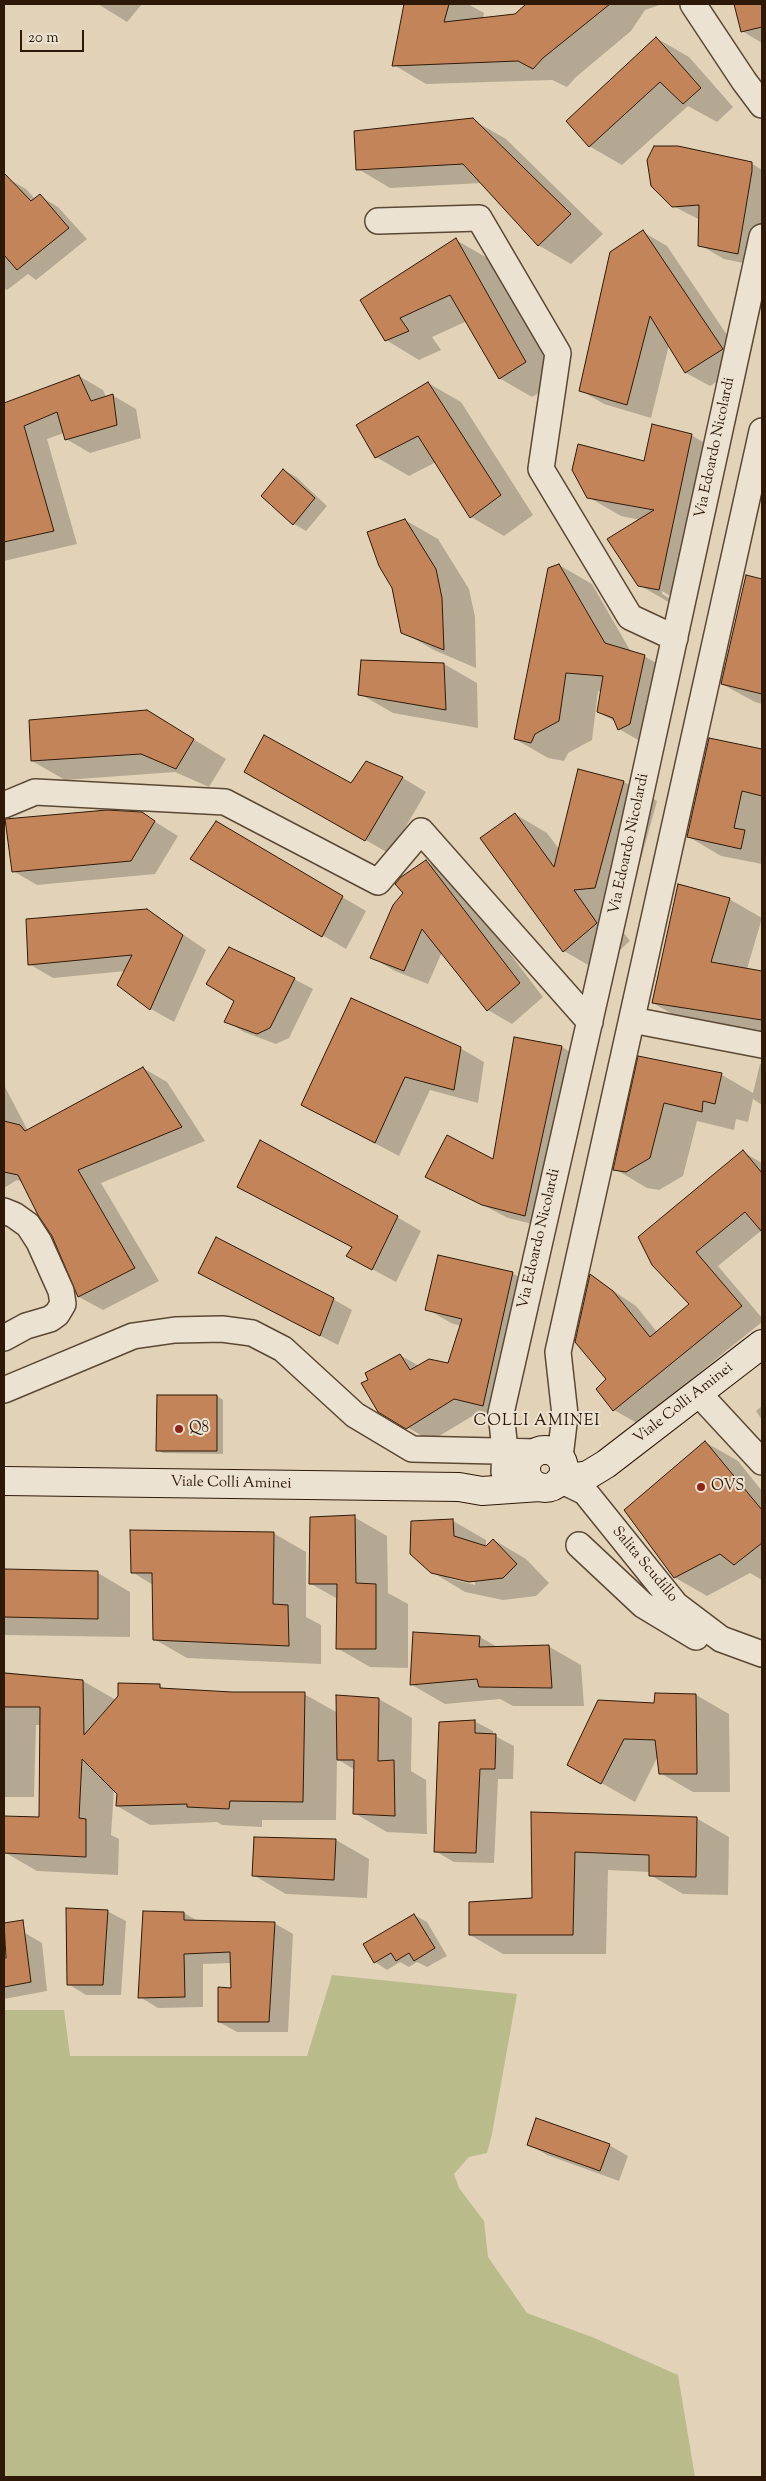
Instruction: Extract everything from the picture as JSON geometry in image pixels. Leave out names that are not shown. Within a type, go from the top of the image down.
[{"type":"main road","name":"Viale Colli Aminei","points":[[459,1487],[534,1466],[588,1475],[606,1464],[762,1344]]},
{"type":"main road","name":"Viale Colli Aminei","points":[[4,1481],[459,1487],[482,1491],[534,1466]]},
{"type":"street","points":[[693,4],[762,105]]},
{"type":"street","points":[[378,221],[478,218],[558,353],[542,469],[630,617],[675,638]]},
{"type":"street","name":"Via Edoardo Nicolardi","points":[[534,1466],[501,1413],[590,1022],[762,237]]},
{"type":"street","points":[[4,1390],[133,1336],[175,1330],[222,1328],[252,1333],[283,1349],[355,1415],[400,1444],[412,1449],[466,1452],[534,1466],[566,1415],[558,1352],[762,431]]},
{"type":"street","points":[[4,805],[35,792],[225,802],[378,882],[421,831],[590,1022]]},
{"type":"street","points":[[632,1020],[762,1045]]},
{"type":"street","points":[[4,1211],[14,1215],[28,1225],[61,1291],[63,1304],[58,1314],[50,1319],[26,1326],[4,1338]]},
{"type":"street","points":[[698,1394],[762,1462]]},
{"type":"street","name":"Salita Scudillo","points":[[534,1466],[585,1492],[676,1604],[720,1639],[762,1654]]},
{"type":"street","points":[[579,1546],[643,1605],[698,1638],[720,1639]]},
{"type":"green space","points":[[332,1975],[517,1994],[487,2153],[469,2157],[454,2174],[459,2188],[484,2221],[488,2257],[527,2313],[592,2337],[678,2375],[695,2477],[4,2477],[4,2010],[64,2010],[70,2056],[307,2056]]},
{"type":"building","points":[[404,4],[449,4],[444,22],[515,14],[526,4],[610,4],[543,58],[533,69],[518,61],[392,66]]},
{"type":"building","points":[[734,4],[762,4],[762,27],[741,32]]},
{"type":"building","points":[[656,37],[701,88],[683,104],[660,82],[589,147],[566,121]]},
{"type":"building","points":[[473,118],[571,214],[538,246],[463,164],[356,170],[354,131]]},
{"type":"building","points":[[654,146],[678,146],[752,162],[738,254],[698,246],[699,205],[672,207],[651,186],[647,160]]},
{"type":"building","points":[[4,173],[31,201],[40,194],[69,228],[17,270],[4,255]]},
{"type":"building","points":[[643,230],[723,349],[685,373],[650,316],[627,405],[579,391],[610,252]]},
{"type":"building","points":[[456,238],[526,362],[499,379],[450,295],[400,318],[409,331],[385,341],[360,300]]},
{"type":"building","points":[[79,375],[91,401],[113,394],[117,425],[65,440],[57,412],[24,426],[54,531],[4,542],[4,403]]},
{"type":"building","points":[[428,382],[501,495],[470,518],[418,436],[375,458],[356,425]]},
{"type":"building","points":[[652,424],[692,434],[659,590],[638,586],[607,539],[654,510],[587,498],[572,470],[578,444],[644,461]]},
{"type":"building","points":[[283,469],[315,498],[293,525],[261,496]]},
{"type":"building","points":[[405,519],[436,569],[442,598],[444,650],[401,633],[392,588],[379,566],[367,532]]},
{"type":"building","points":[[559,564],[605,643],[645,655],[630,724],[618,730],[613,718],[597,712],[603,676],[566,673],[559,721],[535,734],[531,743],[514,739],[548,568]]},
{"type":"building","points":[[746,575],[762,579],[762,694],[721,684]]},
{"type":"building","points":[[361,660],[444,663],[446,710],[358,695]]},
{"type":"building","points":[[147,710],[194,739],[176,769],[141,754],[31,761],[29,720]]},
{"type":"building","points":[[264,735],[351,783],[366,761],[403,777],[365,841],[244,772]]},
{"type":"building","points":[[709,738],[762,749],[762,796],[742,791],[734,828],[745,830],[741,849],[687,837]]},
{"type":"building","points":[[578,769],[624,781],[595,888],[574,890],[597,923],[563,952],[480,838],[515,813],[554,867]]},
{"type":"building","points":[[107,810],[142,812],[155,821],[131,861],[12,872],[5,819]]},
{"type":"building","points":[[216,821],[343,896],[322,937],[190,859]]},
{"type":"building","points":[[426,860],[520,983],[487,1011],[422,929],[404,971],[370,958],[393,905],[403,893],[395,884],[401,877]]},
{"type":"building","points":[[678,884],[730,898],[711,962],[762,971],[762,1020],[652,1003]]},
{"type":"building","points":[[147,909],[183,935],[150,1010],[117,985],[132,955],[28,965],[26,919]]},
{"type":"building","points":[[229,947],[295,978],[270,1028],[257,1034],[224,1022],[234,1001],[206,984]]},
{"type":"building","points":[[351,998],[461,1047],[454,1090],[405,1077],[375,1143],[301,1105]]},
{"type":"building","points":[[514,1037],[562,1046],[525,1216],[482,1205],[425,1177],[447,1135],[493,1159]]},
{"type":"building","points":[[638,1056],[722,1073],[715,1104],[703,1101],[702,1112],[664,1103],[650,1158],[626,1172],[613,1170]]},
{"type":"building","points":[[143,1067],[182,1127],[78,1170],[135,1268],[78,1297],[52,1236],[38,1215],[18,1175],[4,1172],[4,1121],[20,1125],[25,1131]]},
{"type":"building","points":[[260,1140],[398,1216],[372,1270],[346,1256],[352,1247],[237,1187]]},
{"type":"building","points":[[743,1150],[762,1173],[762,1232],[745,1212],[696,1252],[742,1306],[613,1411],[596,1389],[606,1379],[575,1342],[590,1274],[613,1291],[650,1337],[689,1304],[652,1265],[638,1237]]},
{"type":"building","points":[[216,1237],[334,1298],[320,1336],[198,1273]]},
{"type":"building","points":[[438,1255],[513,1272],[483,1406],[454,1399],[406,1429],[378,1412],[361,1383],[368,1380],[365,1373],[400,1354],[410,1370],[429,1359],[448,1363],[462,1319],[425,1310]]},
{"type":"building","points":[[157,1395],[217,1395],[217,1451],[156,1451]]},
{"type":"building","points":[[705,1441],[762,1510],[762,1543],[734,1565],[720,1554],[674,1578],[624,1510]]},
{"type":"building","points":[[355,1515],[356,1583],[376,1584],[376,1649],[336,1649],[337,1584],[309,1584],[310,1517]]},
{"type":"building","points":[[453,1519],[454,1536],[486,1546],[493,1539],[517,1564],[503,1578],[469,1582],[431,1573],[410,1554],[411,1521]]},
{"type":"building","points":[[130,1530],[274,1532],[273,1604],[288,1605],[289,1646],[153,1640],[152,1573],[131,1573]]},
{"type":"building","points":[[4,1569],[98,1571],[98,1619],[4,1617]]},
{"type":"building","points":[[413,1632],[480,1636],[479,1647],[549,1645],[552,1688],[479,1687],[477,1679],[410,1685]]},
{"type":"building","points":[[4,1673],[83,1680],[84,1735],[118,1696],[118,1683],[160,1684],[160,1688],[232,1692],[305,1692],[303,1802],[230,1801],[229,1809],[187,1807],[187,1804],[116,1806],[117,1794],[82,1759],[79,1818],[86,1819],[86,1857],[4,1853],[4,1816],[39,1817],[40,1707],[4,1707]]},
{"type":"building","points":[[655,1693],[696,1694],[697,1774],[659,1774],[655,1740],[624,1739],[601,1784],[567,1765],[598,1700],[654,1703]]},
{"type":"building","points":[[336,1695],[379,1698],[378,1761],[394,1760],[395,1816],[353,1814],[354,1760],[337,1760]]},
{"type":"building","points":[[475,1720],[475,1733],[496,1734],[495,1769],[480,1769],[476,1853],[434,1852],[439,1722]]},
{"type":"building","points":[[531,1812],[697,1817],[696,1877],[649,1876],[649,1855],[575,1852],[573,1935],[469,1935],[469,1902],[532,1898]]},
{"type":"building","points":[[254,1837],[336,1839],[334,1880],[252,1876]]},
{"type":"building","points":[[66,1908],[108,1910],[103,1985],[67,1985]]},
{"type":"building","points":[[143,1911],[184,1912],[184,1920],[275,1922],[269,2022],[218,2022],[218,1987],[231,1988],[230,1952],[184,1954],[185,1997],[138,1998]]},
{"type":"building","points":[[414,1914],[435,1948],[414,1961],[409,1953],[396,1961],[391,1953],[374,1963],[363,1944]]},
{"type":"building","points":[[23,1920],[31,1982],[4,1987],[4,1958],[6,1958],[4,1923]]},
{"type":"building","points":[[536,2118],[610,2144],[600,2171],[527,2145]]},
{"type":"place","name":"Q8","points":[[179,1429]]},
{"type":"place","name":"OVS","points":[[701,1487]]},
{"type":"district","name":"COLLI AMINEI","points":[[537,1422]]}]
